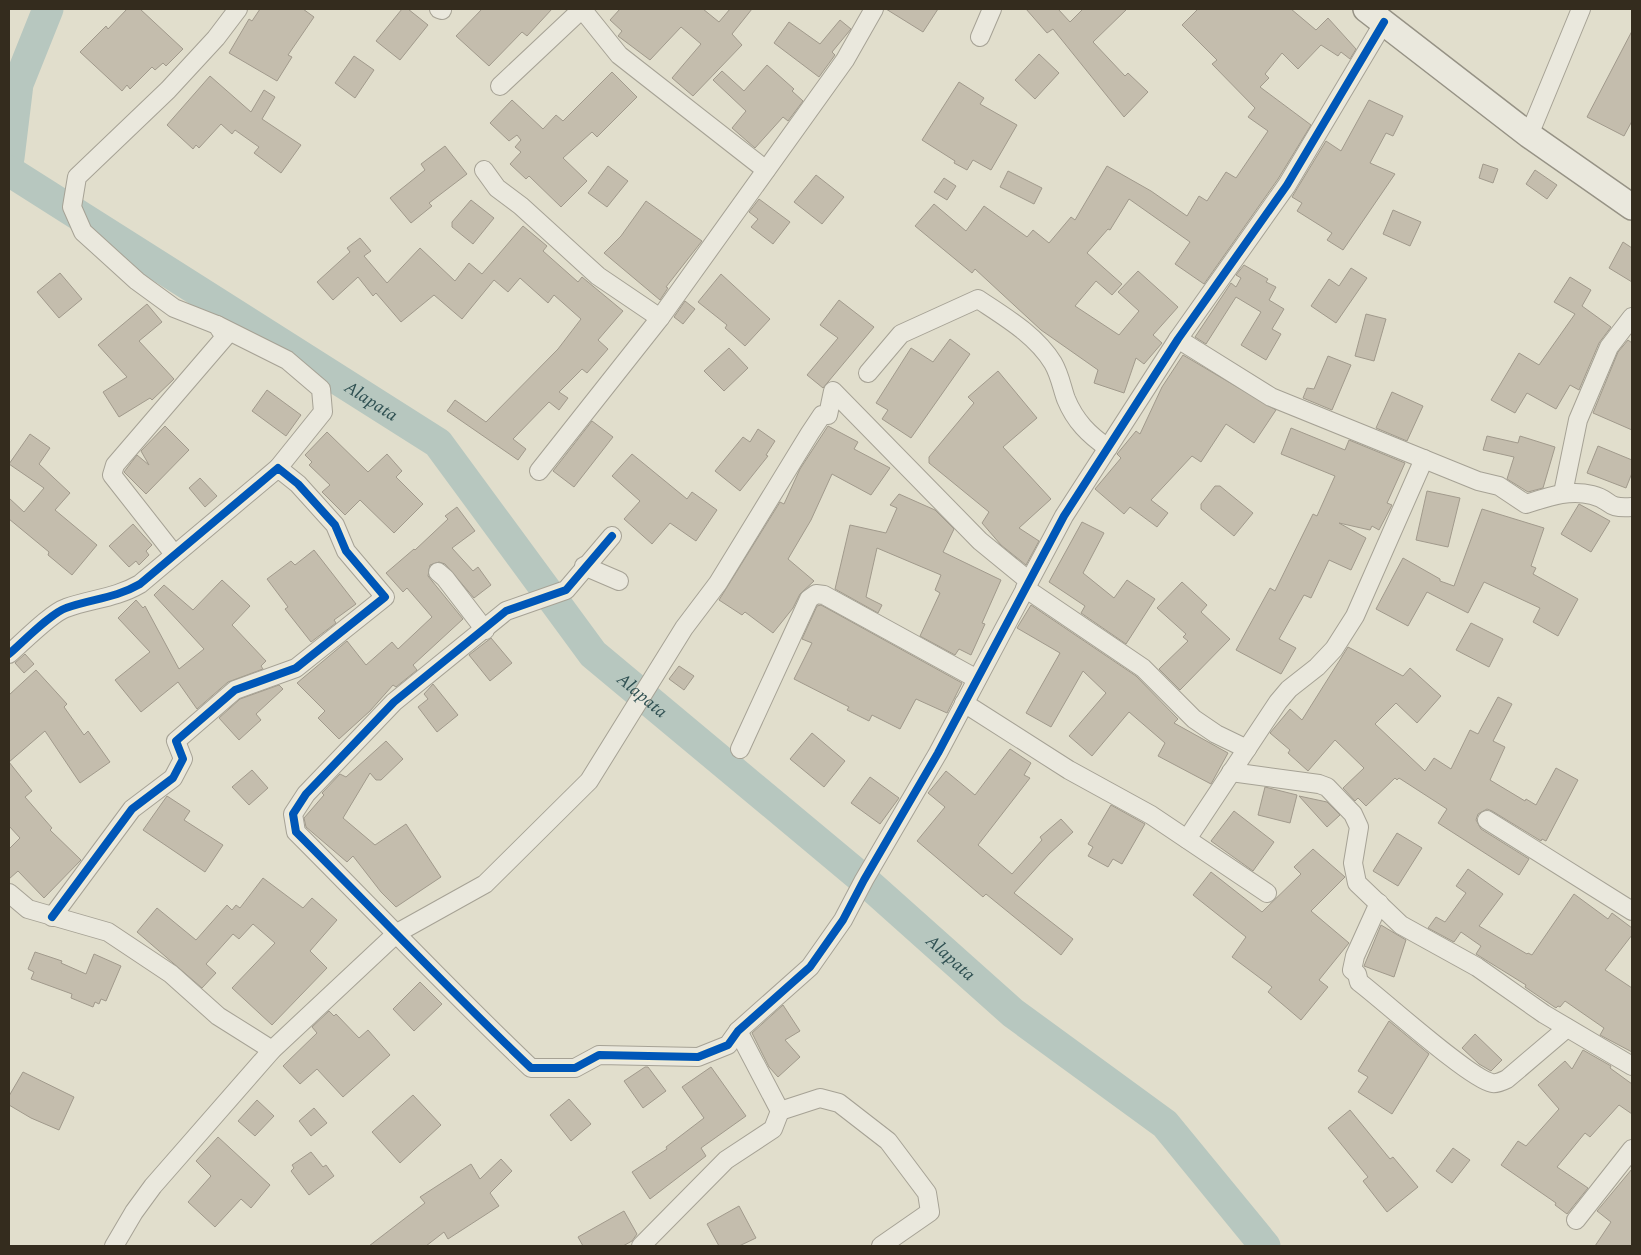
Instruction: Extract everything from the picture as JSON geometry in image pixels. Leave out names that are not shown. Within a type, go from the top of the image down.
[{"type":"main road","points":[[1375,15],[1529,135],[1632,208]]},
{"type":"street","points":[[9,654],[64,608],[126,592],[140,584],[278,468],[323,412],[321,389],[287,360],[174,308],[137,281],[83,232],[72,207],[77,177],[168,90],[216,38],[238,9]]},
{"type":"street","points":[[500,86],[582,9],[619,55],[766,170]]},
{"type":"street","points":[[539,471],[660,318],[844,60],[874,9]]},
{"type":"street","points":[[980,37],[992,9]]},
{"type":"street","points":[[1529,135],[1581,9]]},
{"type":"street","points":[[612,536],[584,566],[566,590],[506,611],[485,630],[459,648],[394,702],[306,794],[293,814],[296,832],[397,933],[464,1004],[531,1068],[575,1068],[599,1055],[698,1057],[728,1045],[738,1031],[810,967],[843,920],[964,703],[1064,516],[1178,339],[1287,185],[1375,15]]},
{"type":"street","points":[[484,170],[497,188],[521,206],[598,276],[660,318]]},
{"type":"street","points":[[868,373],[901,334],[978,299],[1022,328],[1053,362],[1066,400],[1077,420],[1089,434],[1108,448]]},
{"type":"street","points":[[1563,493],[1578,420],[1609,347],[1632,317]]},
{"type":"street","points":[[174,554],[112,475],[115,465],[225,337],[216,326]]},
{"type":"street","points":[[1178,339],[1271,397],[1478,480],[1499,486],[1526,504],[1563,493],[1594,495],[1614,508],[1632,507]]},
{"type":"street","points":[[114,1246],[134,1212],[153,1186],[272,1050],[397,933],[485,884],[589,782],[684,628],[718,582],[810,433],[822,415],[828,415],[833,391],[980,541],[1027,584],[1143,668],[1194,719],[1216,734],[1247,749]]},
{"type":"street","points":[[1187,839],[1278,702],[1289,689],[1317,668],[1334,649],[1355,616],[1424,458]]},
{"type":"street","points":[[52,917],[132,809],[173,778],[183,759],[176,741],[189,728],[235,690],[296,668],[385,597],[346,551],[335,525],[298,484],[278,468]]},
{"type":"street","points":[[584,566],[619,581]]},
{"type":"street","points":[[438,572],[445,578],[485,630]]},
{"type":"street","points":[[740,748],[809,599],[816,594],[824,595],[977,679]]},
{"type":"street","points":[[964,703],[1069,770],[1151,815],[1267,894]]},
{"type":"street","points":[[1231,772],[1319,784],[1327,787],[1353,814],[1359,828],[1353,871],[1357,883],[1401,925],[1477,967],[1544,1014],[1632,1066]]},
{"type":"street","points":[[1487,820],[1632,911]]},
{"type":"street","points":[[9,893],[28,909],[52,917],[76,921],[108,932],[121,939],[171,974],[218,1016],[272,1050]]},
{"type":"street","points":[[1378,903],[1355,956],[1352,970],[1357,974],[1359,982],[1470,1071],[1492,1083],[1507,1079],[1567,1028]]},
{"type":"street","points":[[738,1031],[780,1111]]},
{"type":"street","points":[[641,1246],[726,1160],[772,1129],[780,1111],[820,1098],[839,1103],[888,1141],[927,1193],[930,1212],[880,1246]]},
{"type":"street","points":[[1576,1220],[1632,1149]]},
{"type":"building","points":[[127,9],[140,9],[183,49],[166,66],[163,63],[155,70],[152,67],[130,89],[127,85],[122,91],[80,52],[106,26],[108,29]]},
{"type":"building","points":[[260,9],[303,9],[314,17],[288,55],[292,57],[277,81],[229,53],[249,19],[252,21]]},
{"type":"building","points":[[402,9],[408,9],[428,25],[400,60],[376,41]]},
{"type":"building","points":[[482,9],[552,9],[527,36],[522,32],[489,66],[456,36]]},
{"type":"building","points":[[620,9],[703,9],[719,22],[730,9],[752,9],[732,34],[742,45],[693,96],[672,78],[701,44],[681,27],[650,60],[618,36],[622,31],[610,20]]},
{"type":"building","points":[[886,9],[938,9],[923,32]]},
{"type":"building","points":[[1026,9],[1058,9],[1070,22],[1083,9],[1127,9],[1093,42],[1125,76],[1128,73],[1148,92],[1124,117],[1053,29],[1047,33]]},
{"type":"building","points":[[1198,9],[1291,9],[1316,30],[1328,18],[1356,49],[1350,59],[1341,52],[1338,56],[1321,45],[1298,69],[1282,53],[1265,74],[1269,78],[1260,87],[1311,125],[1278,179],[1204,284],[1175,264],[1190,242],[1129,199],[1110,230],[1108,229],[1087,253],[1122,284],[1112,295],[1096,281],[1075,306],[1119,335],[1139,311],[1118,292],[1138,271],[1178,307],[1153,335],[1162,343],[1144,364],[1136,358],[1124,393],[1094,383],[1098,370],[1041,330],[975,269],[972,273],[915,226],[934,204],[966,231],[984,206],[1027,237],[1033,230],[1049,243],[1071,217],[1075,220],[1107,166],[1151,191],[1187,216],[1199,196],[1207,201],[1226,172],[1236,178],[1268,131],[1248,117],[1255,108],[1212,64],[1217,60],[1182,25]]},
{"type":"building","points":[[840,20],[851,29],[832,52],[835,55],[819,77],[774,43],[789,22],[820,44]]},
{"type":"building","points":[[1632,31],[1632,121],[1624,136],[1587,117]]},
{"type":"building","points":[[1039,54],[1059,73],[1035,99],[1015,80]]},
{"type":"building","points":[[354,56],[374,70],[355,98],[335,83]]},
{"type":"building","points":[[767,65],[794,89],[792,91],[803,101],[788,121],[783,117],[755,148],[732,128],[746,111],[713,80],[722,71],[744,91]]},
{"type":"building","points":[[612,72],[637,97],[597,137],[592,132],[563,158],[587,181],[561,207],[529,176],[526,179],[510,164],[521,152],[515,147],[521,140],[517,135],[509,141],[490,123],[512,100],[543,129],[556,115],[563,121]]},
{"type":"building","points":[[210,76],[251,112],[264,90],[275,97],[262,119],[301,145],[281,173],[254,153],[259,147],[235,130],[232,134],[221,124],[199,148],[196,145],[193,149],[167,125]]},
{"type":"building","points":[[959,82],[984,98],[980,104],[1017,125],[991,170],[973,160],[967,170],[922,140]]},
{"type":"building","points":[[1369,100],[1403,116],[1393,136],[1386,133],[1370,163],[1395,174],[1343,250],[1327,240],[1332,233],[1297,211],[1302,203],[1292,197],[1326,141],[1341,151]]},
{"type":"building","points":[[445,146],[467,174],[429,203],[432,206],[411,223],[390,198],[425,170],[421,164]]},
{"type":"building","points":[[1483,164],[1498,169],[1493,183],[1479,178]]},
{"type":"building","points":[[608,166],[628,181],[607,207],[588,193]]},
{"type":"building","points":[[1535,170],[1557,185],[1547,199],[1526,184]]},
{"type":"building","points":[[1008,171],[1042,188],[1034,204],[1000,187]]},
{"type":"building","points":[[816,175],[844,197],[822,224],[794,202]]},
{"type":"building","points":[[944,178],[956,186],[947,200],[934,192]]},
{"type":"building","points":[[759,199],[790,222],[773,244],[751,227],[758,219],[749,212]]},
{"type":"building","points":[[471,200],[494,218],[473,244],[452,227],[452,222]]},
{"type":"building","points":[[646,201],[702,241],[666,287],[668,288],[660,300],[604,253],[621,236]]},
{"type":"building","points":[[1393,210],[1421,222],[1410,246],[1383,234]]},
{"type":"building","points":[[523,226],[547,246],[543,251],[578,282],[582,277],[623,311],[598,340],[608,349],[587,373],[582,369],[559,392],[568,398],[559,410],[549,402],[513,439],[526,449],[518,460],[447,411],[455,400],[486,422],[558,349],[581,319],[554,295],[548,303],[520,278],[508,292],[494,280],[462,319],[434,295],[401,322],[376,293],[373,296],[358,277],[333,300],[317,282],[350,252],[347,248],[360,238],[371,251],[364,256],[387,283],[420,248],[455,281],[469,263],[482,274]]},
{"type":"building","points":[[1623,242],[1632,248],[1632,282],[1609,268]]},
{"type":"building","points":[[1244,265],[1268,279],[1266,282],[1276,287],[1269,300],[1284,309],[1272,329],[1281,334],[1266,360],[1241,345],[1261,312],[1236,297],[1206,344],[1195,337],[1231,283],[1236,287],[1241,278],[1236,275]]},
{"type":"building","points":[[1351,268],[1367,278],[1336,323],[1311,306],[1329,279],[1339,286]]},
{"type":"building","points":[[60,273],[82,299],[59,318],[37,292]]},
{"type":"building","points":[[721,274],[770,319],[745,346],[725,328],[727,325],[698,302]]},
{"type":"building","points":[[1570,277],[1591,290],[1582,306],[1611,327],[1599,343],[1579,390],[1570,385],[1556,409],[1527,393],[1515,413],[1491,400],[1519,353],[1539,365],[1575,314],[1554,302]]},
{"type":"building","points":[[839,300],[874,327],[823,388],[807,375],[838,338],[820,325]]},
{"type":"building","points":[[685,301],[695,309],[683,324],[674,317]]},
{"type":"building","points":[[147,304],[162,322],[139,341],[174,379],[152,400],[150,398],[119,417],[103,392],[127,377],[98,345]]},
{"type":"building","points":[[1366,314],[1386,319],[1374,361],[1355,356]]},
{"type":"building","points":[[950,339],[970,354],[911,438],[882,419],[888,410],[876,403],[911,348],[933,362]]},
{"type":"building","points":[[1628,340],[1632,343],[1632,430],[1593,413],[1618,352]]},
{"type":"building","points":[[729,348],[748,368],[724,391],[704,371]]},
{"type":"building","points":[[1183,355],[1276,410],[1254,443],[1226,424],[1201,462],[1192,456],[1151,500],[1168,513],[1157,527],[1130,507],[1124,514],[1095,489],[1121,458],[1117,454],[1136,431],[1140,434],[1162,387]]},
{"type":"building","points":[[1328,356],[1351,365],[1332,410],[1303,398],[1307,388],[1314,389]]},
{"type":"building","points":[[998,371],[1037,418],[1003,447],[1051,499],[1019,528],[1039,541],[1026,565],[1001,545],[982,523],[989,512],[929,463],[929,457],[974,403],[968,397]]},
{"type":"building","points":[[267,390],[301,415],[286,436],[252,411]]},
{"type":"building","points":[[1392,392],[1423,406],[1407,441],[1376,428]]},
{"type":"building","points":[[592,421],[613,437],[574,487],[553,471]]},
{"type":"building","points":[[165,426],[189,450],[146,494],[124,472],[137,455],[149,465],[141,451]]},
{"type":"building","points":[[828,426],[858,442],[854,449],[890,468],[871,495],[832,474],[811,520],[788,559],[814,581],[800,594],[793,608],[773,633],[745,612],[742,615],[719,600],[780,502],[784,504],[800,469]]},
{"type":"building","points":[[1291,428],[1345,450],[1349,440],[1405,463],[1387,503],[1392,505],[1379,530],[1372,526],[1370,530],[1339,523],[1366,538],[1351,570],[1329,560],[1311,598],[1304,595],[1279,639],[1296,648],[1281,674],[1236,650],[1270,588],[1275,591],[1313,514],[1317,516],[1335,476],[1281,454]]},
{"type":"building","points":[[758,429],[775,441],[766,455],[768,456],[740,491],[715,471],[743,437],[750,442]]},
{"type":"building","points":[[327,432],[368,472],[387,454],[402,471],[396,477],[423,504],[394,533],[360,500],[345,515],[322,492],[330,485],[309,465],[312,462],[305,455]]},
{"type":"building","points":[[30,434],[50,448],[39,464],[70,493],[55,510],[97,545],[72,575],[48,555],[49,552],[9,519],[9,498],[24,512],[44,488],[9,464]]},
{"type":"building","points":[[1487,436],[1518,443],[1520,436],[1555,447],[1543,488],[1528,492],[1507,479],[1514,457],[1483,450]]},
{"type":"building","points":[[1598,446],[1632,460],[1632,473],[1626,488],[1587,473]]},
{"type":"building","points":[[632,454],[687,499],[692,492],[717,510],[696,541],[670,523],[652,544],[624,519],[640,501],[612,476]]},
{"type":"building","points":[[200,478],[217,496],[205,507],[189,488]]},
{"type":"building","points":[[1215,486],[1220,486],[1253,513],[1234,536],[1201,509],[1201,504]]},
{"type":"building","points":[[1427,491],[1460,498],[1448,547],[1416,540]]},
{"type":"building","points":[[899,494],[935,510],[954,529],[943,552],[1001,580],[982,623],[985,624],[971,655],[959,649],[955,655],[920,636],[940,593],[935,590],[941,575],[877,548],[866,597],[882,605],[878,613],[835,589],[850,525],[886,533],[897,508],[890,505]]},
{"type":"building","points":[[1579,504],[1610,521],[1591,552],[1561,534]]},
{"type":"building","points":[[457,507],[475,531],[452,548],[473,571],[478,567],[491,585],[474,598],[445,564],[439,562],[430,565],[428,576],[463,619],[413,665],[417,670],[396,687],[393,685],[370,711],[339,739],[318,718],[325,711],[297,683],[347,641],[366,665],[392,642],[398,649],[432,617],[407,588],[403,592],[386,573],[415,550],[448,519],[445,516]]},
{"type":"building","points":[[1482,509],[1544,528],[1531,566],[1536,568],[1533,574],[1578,599],[1558,636],[1533,622],[1540,608],[1484,582],[1468,613],[1427,592],[1408,626],[1376,609],[1403,558],[1440,579],[1440,581],[1454,586]]},
{"type":"building","points":[[1082,522],[1104,533],[1083,573],[1114,598],[1127,580],[1155,599],[1126,644],[1081,613],[1085,606],[1049,582]]},
{"type":"building","points":[[133,524],[152,545],[146,551],[149,555],[139,565],[136,561],[129,567],[109,546]]},
{"type":"building","points":[[314,550],[356,604],[334,620],[336,623],[311,642],[285,609],[288,607],[267,579],[291,561],[295,565]]},
{"type":"building","points":[[222,580],[250,606],[232,625],[266,661],[261,666],[263,669],[228,682],[197,709],[178,682],[141,712],[115,680],[150,652],[118,618],[136,600],[143,608],[145,606],[179,669],[204,649],[154,595],[164,585],[193,610]]},
{"type":"building","points":[[1182,582],[1207,605],[1201,612],[1230,639],[1180,690],[1159,669],[1188,641],[1183,637],[1186,634],[1157,608]]},
{"type":"building","points":[[821,605],[962,683],[947,713],[916,699],[900,729],[872,715],[869,721],[847,710],[849,707],[794,679],[812,643],[802,639],[817,606]]},
{"type":"building","points":[[1031,605],[1136,676],[1178,719],[1174,723],[1228,753],[1211,784],[1158,756],[1165,743],[1129,712],[1092,756],[1069,736],[1106,693],[1083,671],[1051,727],[1026,713],[1060,653],[1017,628]]},
{"type":"building","points":[[1471,623],[1503,639],[1489,667],[1456,650]]},
{"type":"building","points":[[491,638],[512,663],[490,681],[469,655]]},
{"type":"building","points":[[1348,647],[1403,676],[1410,668],[1441,696],[1417,723],[1396,703],[1375,724],[1425,771],[1434,758],[1451,769],[1470,730],[1478,734],[1498,697],[1512,704],[1493,741],[1505,747],[1490,780],[1525,801],[1526,799],[1536,805],[1556,768],[1578,780],[1546,841],[1542,839],[1541,841],[1487,809],[1478,814],[1476,820],[1481,829],[1529,859],[1519,875],[1438,823],[1447,809],[1399,778],[1397,780],[1395,778],[1366,806],[1358,798],[1355,801],[1343,788],[1364,768],[1335,740],[1308,771],[1288,753],[1290,750],[1270,733],[1290,709],[1302,720]]},
{"type":"building","points":[[25,654],[34,664],[24,673],[15,663]]},
{"type":"building","points":[[679,666],[694,676],[684,690],[669,679]]},
{"type":"building","points":[[36,670],[67,704],[64,707],[84,735],[88,731],[110,762],[80,783],[45,731],[9,762],[9,695]]},
{"type":"building","points":[[433,684],[458,715],[437,732],[418,707],[428,699],[424,694]]},
{"type":"building","points":[[279,685],[283,689],[256,714],[261,720],[239,740],[219,718],[240,699]]},
{"type":"building","points":[[812,733],[845,761],[824,787],[790,759]]},
{"type":"building","points":[[386,741],[403,759],[381,780],[376,780],[370,773],[343,818],[375,845],[406,824],[441,877],[396,907],[381,892],[353,856],[347,862],[306,827],[304,818],[324,795],[322,793],[340,774],[346,777]]},
{"type":"building","points":[[1010,749],[1031,763],[1024,775],[1030,778],[978,845],[1012,874],[1042,840],[1040,837],[1061,819],[1073,832],[1049,854],[1014,893],[1073,939],[1061,955],[986,894],[983,897],[917,841],[945,807],[928,793],[946,771],[975,795]]},
{"type":"building","points":[[9,762],[32,791],[25,797],[52,828],[50,830],[81,860],[44,898],[18,871],[9,879],[9,849],[20,838],[9,826]]},
{"type":"building","points":[[252,770],[268,788],[249,805],[232,787]]},
{"type":"building","points":[[870,777],[899,798],[880,824],[851,803]]},
{"type":"building","points":[[1265,787],[1297,795],[1290,823],[1258,815]]},
{"type":"building","points":[[167,796],[190,811],[184,820],[223,845],[205,872],[143,830]]},
{"type":"building","points":[[1299,796],[1327,802],[1340,815],[1327,827]]},
{"type":"building","points":[[1111,805],[1145,824],[1122,864],[1113,859],[1108,867],[1088,856],[1093,847],[1088,844]]},
{"type":"building","points":[[1234,811],[1274,842],[1253,871],[1211,841]]},
{"type":"building","points":[[1397,833],[1422,848],[1398,886],[1373,871]]},
{"type":"building","points":[[1313,849],[1345,877],[1311,911],[1349,943],[1319,980],[1328,987],[1301,1020],[1268,992],[1272,987],[1232,957],[1246,937],[1193,895],[1211,872],[1262,912],[1301,874],[1294,867]]},
{"type":"building","points":[[1468,869],[1503,894],[1479,926],[1527,954],[1532,955],[1574,894],[1608,919],[1612,913],[1632,928],[1632,935],[1605,970],[1632,988],[1632,1052],[1600,1035],[1604,1028],[1565,1001],[1560,1007],[1556,1008],[1525,987],[1526,985],[1476,954],[1481,946],[1461,932],[1454,942],[1428,928],[1436,917],[1445,922],[1466,893],[1456,886]]},
{"type":"building","points":[[263,878],[303,908],[312,898],[337,920],[310,951],[327,968],[272,1025],[232,988],[275,943],[253,924],[239,939],[233,934],[206,964],[216,973],[202,988],[137,932],[157,908],[196,940],[227,905],[232,910],[236,905],[240,908]]},
{"type":"building","points":[[1381,925],[1406,940],[1394,977],[1364,966]]},
{"type":"building","points":[[35,952],[62,961],[61,963],[86,974],[94,954],[121,966],[106,1001],[101,999],[99,1004],[95,1002],[93,1007],[71,998],[72,994],[31,979],[34,972],[28,969]]},
{"type":"building","points":[[420,982],[442,1004],[414,1031],[393,1009]]},
{"type":"building","points":[[783,1005],[800,1031],[785,1040],[800,1057],[778,1077],[769,1067],[752,1033]]},
{"type":"building","points":[[329,1011],[334,1016],[336,1014],[359,1038],[368,1030],[390,1055],[343,1097],[317,1069],[300,1084],[283,1066],[317,1033],[312,1027]]},
{"type":"building","points":[[1389,1021],[1429,1054],[1392,1114],[1358,1092],[1368,1077],[1358,1071]]},
{"type":"building","points":[[1475,1034],[1502,1060],[1491,1071],[1479,1064],[1462,1048]]},
{"type":"building","points":[[1583,1050],[1611,1066],[1610,1068],[1632,1084],[1632,1114],[1619,1105],[1590,1137],[1585,1133],[1557,1167],[1588,1188],[1567,1214],[1555,1205],[1556,1203],[1501,1165],[1518,1141],[1526,1146],[1559,1109],[1538,1085],[1565,1061],[1572,1069]]},
{"type":"building","points":[[645,1067],[648,1067],[666,1091],[643,1108],[624,1081]]},
{"type":"building","points":[[711,1067],[746,1116],[701,1148],[706,1156],[650,1199],[632,1172],[667,1149],[666,1147],[704,1118],[682,1087]]},
{"type":"building","points":[[23,1072],[74,1097],[59,1130],[31,1118],[9,1105],[9,1096]]},
{"type":"building","points":[[413,1095],[441,1125],[400,1163],[372,1132]]},
{"type":"building","points":[[569,1099],[591,1124],[571,1141],[550,1115]]},
{"type":"building","points":[[257,1100],[274,1116],[255,1136],[238,1121]]},
{"type":"building","points":[[314,1108],[327,1123],[311,1136],[299,1121]]},
{"type":"building","points":[[1350,1110],[1390,1159],[1393,1157],[1418,1187],[1387,1212],[1363,1181],[1368,1177],[1328,1128]]},
{"type":"building","points":[[218,1137],[270,1185],[251,1208],[241,1199],[215,1227],[188,1202],[211,1176],[196,1161]]},
{"type":"building","points":[[1453,1148],[1470,1160],[1452,1183],[1436,1171]]},
{"type":"building","points":[[311,1152],[323,1167],[326,1165],[334,1176],[309,1195],[291,1171],[294,1168],[292,1165]]},
{"type":"building","points":[[501,1159],[512,1171],[490,1193],[499,1206],[448,1239],[444,1232],[426,1246],[369,1246],[425,1203],[420,1197],[471,1164],[480,1179]]},
{"type":"building","points":[[1632,1169],[1632,1246],[1595,1246],[1611,1222],[1597,1211]]},
{"type":"building","points":[[739,1206],[756,1238],[739,1246],[719,1246],[707,1224]]},
{"type":"building","points":[[624,1211],[637,1234],[632,1241],[623,1246],[583,1246],[578,1237]]},
{"type":"waterway","name":"Alapata","points":[[9,158],[18,84],[48,9]]},
{"type":"waterway","name":"Alapata","points":[[9,171],[438,443],[593,654],[864,880],[1013,1013],[1165,1124],[1265,1246]]},
{"type":"cycle path","points":[[612,536],[566,590],[506,611],[394,702],[306,794],[293,814],[296,832],[442,981],[531,1068],[575,1068],[599,1055],[698,1057],[728,1045],[738,1031],[810,967],[843,920],[864,880],[938,753],[1064,516],[1178,339],[1287,185],[1384,22]]},
{"type":"cycle path","points":[[9,654],[60,611],[131,589],[140,584],[278,468],[298,484],[335,525],[346,551],[385,597],[296,668],[235,690],[176,741],[183,759],[173,778],[132,809],[52,917]]}]
